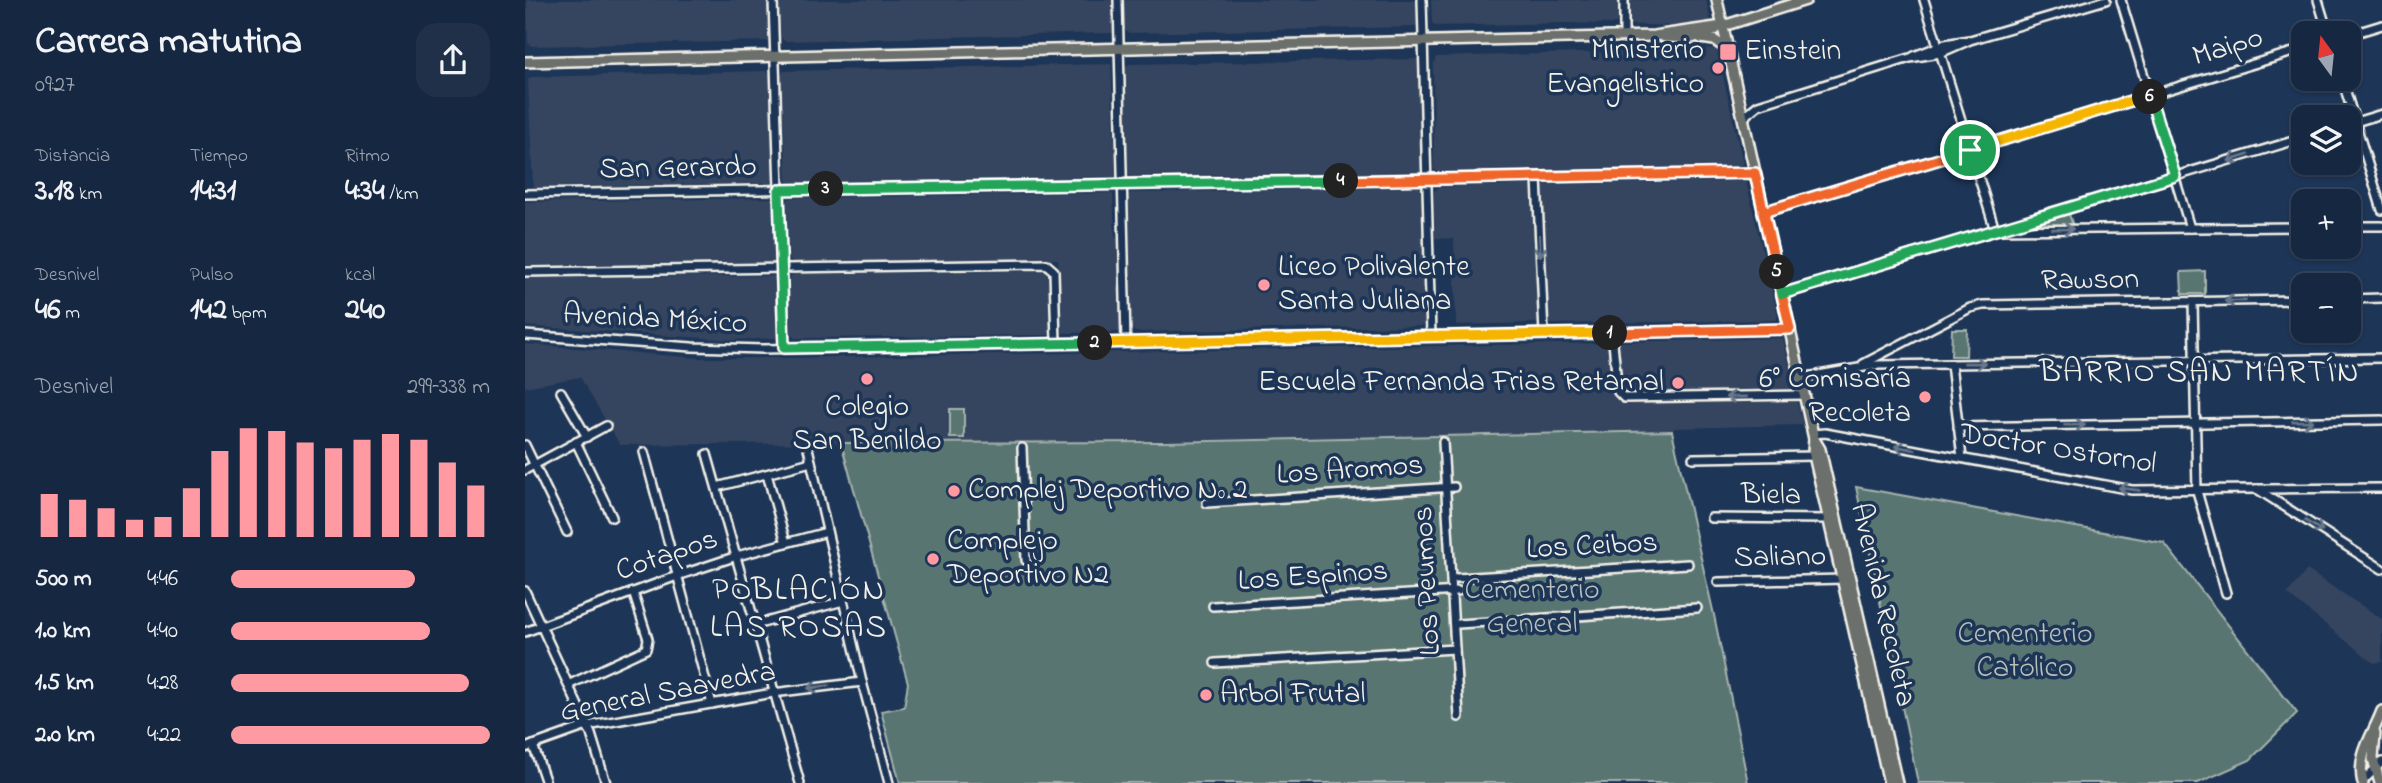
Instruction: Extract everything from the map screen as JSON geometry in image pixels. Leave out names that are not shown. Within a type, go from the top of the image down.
[{"type":"main road","name":"Avenida Recoleta","points":[[1717,0],[1814,437],[1815,456],[1889,783]]},
{"type":"main road","points":[[1692,38],[1806,0]]},
{"type":"main road","points":[[1654,36],[1723,26]]},
{"type":"main road","points":[[525,62],[1654,36],[1711,39],[1728,48]]},
{"type":"main road","name":"Avenida Recoleta","points":[[1814,437],[1820,449],[1897,783]]},
{"type":"main road","points":[[2380,783],[2378,765],[2372,755],[2374,736],[2382,711]]},
{"type":"main road","points":[[2374,736],[2382,752]]},
{"type":"main road","points":[[2364,783],[2361,769],[2363,755],[2374,736]]},
{"type":"street","points":[[773,0],[784,348]]},
{"type":"street","points":[[1118,0],[1126,342]]},
{"type":"street","points":[[1422,0],[1430,336]]},
{"type":"street","points":[[1624,0],[1624,37]]},
{"type":"street","points":[[1924,0],[1994,230]]},
{"type":"street","points":[[1738,99],[1751,106],[1758,105],[2106,0]]},
{"type":"street","points":[[2120,0],[2190,228]]},
{"type":"street","points":[[2318,0],[2324,21]]},
{"type":"street","points":[[2361,31],[2382,25]]},
{"type":"street","name":"Maipo","points":[[1763,212],[2291,53]]},
{"type":"street","points":[[1743,121],[1758,105]]},
{"type":"street","points":[[2361,120],[2382,114]]},
{"type":"street","points":[[1782,294],[2291,142]]},
{"type":"street","points":[[2361,149],[2382,210]]},
{"type":"street","name":"San Gerardo","points":[[525,194],[1755,173]]},
{"type":"street","points":[[1537,178],[1544,334]]},
{"type":"street","points":[[2361,226],[2382,226]]},
{"type":"street","points":[[1994,230],[2291,227]]},
{"type":"street","points":[[525,272],[1049,265],[1054,271],[1056,343]]},
{"type":"street","points":[[2361,299],[2382,298]]},
{"type":"street","name":"Rawson","points":[[1857,366],[1970,308],[1983,305],[2291,300]]},
{"type":"street","points":[[2193,302],[2197,491],[2226,593]]},
{"type":"street","name":"Avenida México","points":[[525,335],[716,348],[784,348],[1790,329]]},
{"type":"street","points":[[1612,333],[1618,392],[1623,398],[1804,395]]},
{"type":"street","points":[[1888,351],[1891,364]]},
{"type":"street","points":[[1801,378],[1857,366],[1891,364],[2382,358]]},
{"type":"street","points":[[1951,363],[1962,458]]},
{"type":"street","points":[[561,392],[587,437]]},
{"type":"street","points":[[1958,427],[2382,420]]},
{"type":"street","points":[[525,470],[606,426]]},
{"type":"street","name":"Doctor Ostornol","points":[[1814,437],[1825,433],[2132,490],[2382,488]]},
{"type":"street","points":[[576,442],[611,517]]},
{"type":"street","name":"Los Peumos","points":[[1443,442],[1450,487],[1459,717]]},
{"type":"street","points":[[525,445],[567,532]]},
{"type":"street","points":[[808,448],[862,682],[889,783]]},
{"type":"street","points":[[1022,448],[1026,560]]},
{"type":"street","points":[[644,452],[712,704]]},
{"type":"street","points":[[707,454],[800,783]]},
{"type":"street","points":[[1693,458],[1815,456]]},
{"type":"street","points":[[717,487],[811,462]]},
{"type":"street","points":[[767,474],[786,543]]},
{"type":"street","name":"Los Aromos","points":[[1207,503],[1450,487]]},
{"type":"street","points":[[2257,489],[2382,569]]},
{"type":"street","name":"Biela","points":[[1711,518],[1830,519]]},
{"type":"street","name":"Cotapos","points":[[525,632],[737,556],[827,532]]},
{"type":"street","name":"Los Ceibos","points":[[1457,579],[1688,565]]},
{"type":"street","name":"Saliano","points":[[1718,582],[1844,579]]},
{"type":"street","points":[[525,591],[587,726],[606,783]]},
{"type":"street","name":"Los Espinos","points":[[1213,606],[1455,591]]},
{"type":"street","points":[[568,685],[646,649],[648,639],[633,592]]},
{"type":"street","points":[[755,625],[843,601]]},
{"type":"street","points":[[1458,624],[1697,608]]},
{"type":"street","points":[[1216,663],[1455,649]]},
{"type":"street","name":"General Saavedra","points":[[525,748],[587,726],[773,693],[862,682]]},
{"type":"street","points":[[533,745],[546,783]]},
{"type":"street","points":[[2364,783],[2378,765]]},
{"type":"shaded area","points":[[527,0],[770,0],[771,41],[532,46],[528,43]]},
{"type":"shaded area","points":[[779,0],[1113,0],[1114,31],[785,41],[781,38]]},
{"type":"shaded area","points":[[1123,0],[1417,0],[1418,24],[1415,27],[1128,33],[1124,29]]},
{"type":"shaded area","points":[[1431,0],[1706,0],[1711,22],[1684,26],[1565,23],[1435,26],[1432,23]]},
{"type":"shaded area","points":[[1717,49],[1743,164],[1740,166],[1438,172],[1434,169],[1433,66],[1436,57]]},
{"type":"shaded area","points":[[1418,59],[1421,170],[1418,173],[1132,177],[1128,174],[1124,68],[1129,64]]},
{"type":"shaded area","points":[[1111,64],[1116,177],[787,181],[781,75],[784,71]]},
{"type":"shaded area","points":[[767,71],[772,75],[774,179],[769,183],[533,187],[528,80],[531,77]]},
{"type":"shaded area","points":[[1746,181],[1778,316],[1776,320],[1550,324],[1547,321],[1540,188],[1542,185]]},
{"type":"shaded area","points":[[1533,185],[1540,320],[1537,323],[1456,325],[1454,239],[1435,238],[1434,191],[1439,187]]},
{"type":"shaded area","points":[[1421,187],[1426,322],[1422,326],[1135,332],[1131,328],[1130,193]]},
{"type":"shaded area","points":[[1111,193],[1115,237],[1119,238],[1119,332],[1063,333],[1058,259],[792,262],[789,259],[789,198]]},
{"type":"shaded area","points":[[774,198],[778,262],[525,265],[525,202]]},
{"type":"shaded area","points":[[1047,271],[1051,330],[1048,335],[794,338],[791,334],[789,278],[794,274]]},
{"type":"shaded area","points":[[778,276],[779,338],[733,340],[525,326],[525,278]]},
{"type":"shaded area","points":[[1783,338],[1794,387],[1791,390],[1624,391],[1620,342]]},
{"type":"shaded area","points":[[1607,343],[1615,397],[1620,402],[1796,398],[1803,425],[1675,428],[1672,431],[985,444],[620,445],[580,377],[525,387],[525,344],[700,358],[781,358]]},
{"type":"shaded area","points":[[2307,570],[2382,619],[2382,662],[2374,663],[2287,594]]},
{"type":"green space","points":[[2068,211],[2073,226],[2038,225],[2038,221]]},
{"type":"green space","points":[[2205,271],[2205,294],[2182,294],[2181,272]]},
{"type":"green space","points":[[1952,329],[1967,329],[1966,356],[1951,356]]},
{"type":"green space","points":[[950,409],[964,409],[964,438],[950,438]]},
{"type":"green space","name":"Cementerio General","points":[[1672,431],[1714,615],[1748,783],[900,783],[881,711],[904,707],[908,683],[841,443],[1163,442]]},
{"type":"green space","name":"Cementerio Católico","points":[[1856,487],[2164,543],[2297,713],[2250,760],[2198,783],[1918,783]]},
{"type":"place","name":"Einstein","points":[[1728,52]]},
{"type":"place","name":"Ministerio Evangelistico","points":[[1718,68]]},
{"type":"place","name":"Liceo Polivalente Santa Juliana","points":[[1264,285]]},
{"type":"place","name":"Colegio San Benildo","points":[[867,379]]},
{"type":"place","name":"Escuela Fernanda Frias Retamal","points":[[1678,383]]},
{"type":"place","name":"6° Comisaría Recoleta","points":[[1925,397]]},
{"type":"place","name":"Complej Deportivo Nº 2","points":[[954,491]]},
{"type":"place","name":"Complejo Deportivo N2","points":[[933,559]]},
{"type":"place","name":"Arbol Frutal","points":[[1206,695]]},
{"type":"district","name":"BARRIO SAN MARTÍN","points":[[2200,373]]},
{"type":"district","name":"POBLACIÓN LAS ROSAS","points":[[799,610]]},
{"type":"route","points":[[1970,150],[1763,212],[1790,329],[784,348],[779,190],[1755,173],[1763,212],[1782,294],[2175,176],[2150,95],[1970,150]]}]
